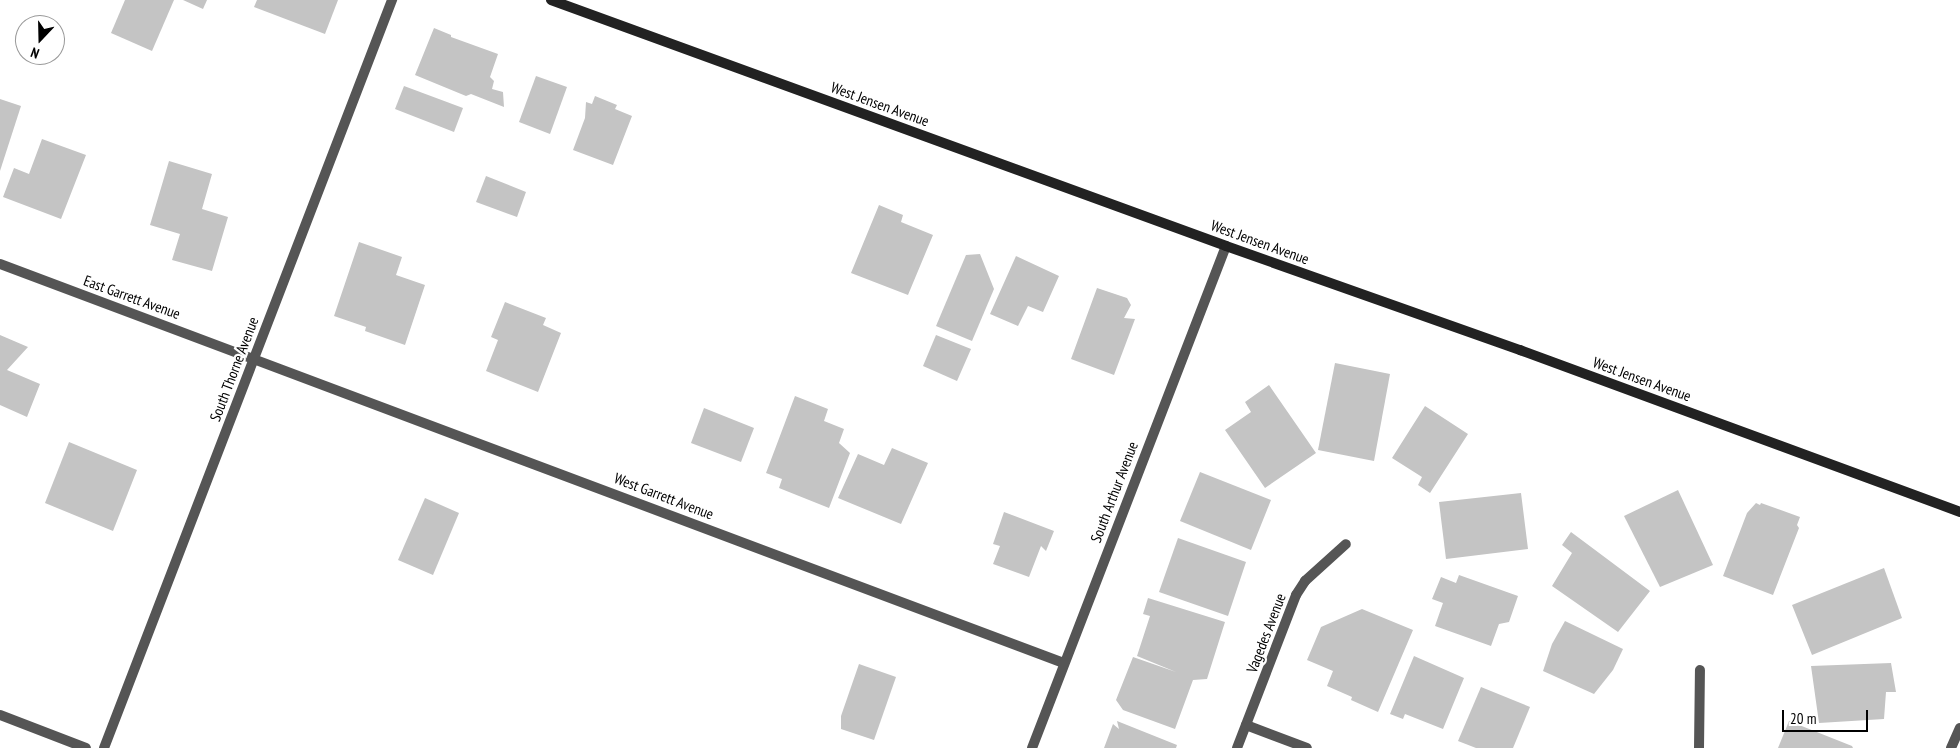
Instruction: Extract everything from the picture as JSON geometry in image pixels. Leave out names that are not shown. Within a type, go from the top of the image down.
[{"type":"street","name":"South Thorne Avenue","points":[[104,748],[392,0]]},
{"type":"street","name":"West Jensen Avenue","points":[[551,0],[1226,246],[1520,350],[1960,512]]},
{"type":"street","name":"South Arthur Avenue","points":[[1032,748],[1226,246]]},
{"type":"street","name":"East Garrett Avenue","points":[[0,264],[254,358]]},
{"type":"street","name":"West Garrett Avenue","points":[[254,358],[1064,663]]},
{"type":"street","name":"Vagedes Avenue","points":[[1238,748],[1296,595],[1306,581],[1346,544]]},
{"type":"street","points":[[1700,670],[1700,748]]},
{"type":"street","points":[[0,715],[86,748]]},
{"type":"street","points":[[1246,725],[1307,748]]},
{"type":"street","points":[[1951,748],[1960,728]]},
{"type":"building","points":[[125,0],[174,0],[152,51],[111,33]]},
{"type":"building","points":[[183,0],[207,0],[203,9]]},
{"type":"building","points":[[257,0],[338,0],[325,34],[254,7]]},
{"type":"building","points":[[434,28],[451,35],[451,37],[498,54],[490,77],[494,81],[492,89],[503,92],[504,107],[471,94],[466,96],[415,75]]},
{"type":"building","points":[[536,76],[567,87],[550,134],[519,122]]},
{"type":"building","points":[[404,86],[463,108],[454,132],[395,109]]},
{"type":"building","points":[[595,96],[617,105],[615,109],[632,116],[613,165],[573,150],[585,118],[586,102],[592,104]]},
{"type":"building","points":[[0,99],[21,106],[0,171]]},
{"type":"building","points":[[42,139],[86,155],[61,219],[3,197],[14,168],[29,174]]},
{"type":"building","points":[[169,161],[212,174],[202,209],[228,217],[212,271],[172,260],[180,234],[150,225]]},
{"type":"building","points":[[486,176],[526,192],[517,217],[476,202]]},
{"type":"building","points":[[879,205],[903,215],[901,222],[933,235],[908,295],[851,273]]},
{"type":"building","points":[[359,242],[402,257],[396,275],[425,285],[405,345],[365,331],[366,327],[334,316]]},
{"type":"building","points":[[980,254],[994,289],[972,341],[936,326],[966,255]]},
{"type":"building","points":[[1016,256],[1059,276],[1043,312],[1028,306],[1018,326],[990,314]]},
{"type":"building","points":[[1097,288],[1127,298],[1131,305],[1124,318],[1135,319],[1114,375],[1071,359]]},
{"type":"building","points":[[505,302],[546,318],[543,325],[561,333],[538,392],[486,371],[498,340],[491,337]]},
{"type":"building","points":[[0,335],[28,347],[7,370],[40,384],[27,417],[0,405]]},
{"type":"building","points":[[936,335],[971,349],[957,381],[923,366]]},
{"type":"building","points":[[1335,363],[1390,374],[1374,461],[1318,450]]},
{"type":"building","points":[[1269,385],[1316,453],[1265,488],[1225,430],[1251,412],[1245,402]]},
{"type":"building","points":[[795,396],[828,409],[824,421],[844,429],[839,443],[850,453],[829,508],[779,488],[782,479],[766,473]]},
{"type":"building","points":[[1425,406],[1468,434],[1430,493],[1418,485],[1422,477],[1392,458]]},
{"type":"building","points":[[704,408],[754,428],[741,462],[691,443]]},
{"type":"building","points":[[69,442],[137,470],[113,531],[45,503]]},
{"type":"building","points":[[892,448],[928,463],[901,524],[838,498],[858,454],[884,465]]},
{"type":"building","points":[[1200,472],[1271,500],[1251,550],[1180,521]]},
{"type":"building","points":[[1678,490],[1713,565],[1660,587],[1624,516]]},
{"type":"building","points":[[1521,493],[1528,549],[1446,559],[1439,502]]},
{"type":"building","points":[[425,498],[459,513],[433,575],[398,560]]},
{"type":"building","points":[[1756,503],[1760,505],[1761,503],[1800,517],[1797,525],[1799,528],[1773,595],[1723,576],[1747,513]]},
{"type":"building","points":[[1004,512],[1054,531],[1046,551],[1041,546],[1029,577],[993,564],[1000,546],[993,544]]},
{"type":"building","points":[[1571,532],[1650,591],[1618,632],[1552,586],[1572,553],[1562,545]]},
{"type":"building","points":[[1178,538],[1246,562],[1228,616],[1159,592]]},
{"type":"building","points":[[1884,568],[1902,618],[1812,655],[1792,605]]},
{"type":"building","points":[[1459,575],[1518,596],[1509,622],[1499,624],[1491,646],[1435,626],[1443,603],[1432,599],[1441,577],[1456,583]]},
{"type":"building","points":[[1148,598],[1225,622],[1207,679],[1193,680],[1175,729],[1123,710],[1116,700],[1133,657],[1176,672],[1137,656],[1150,616],[1143,614]]},
{"type":"building","points":[[1362,609],[1413,630],[1378,712],[1351,700],[1352,697],[1327,686],[1333,671],[1307,660],[1321,627]]},
{"type":"building","points":[[1565,621],[1623,649],[1613,670],[1594,694],[1543,671],[1552,644]]},
{"type":"building","points":[[1414,656],[1464,678],[1443,729],[1405,714],[1403,719],[1390,714]]},
{"type":"building","points":[[1891,663],[1896,692],[1886,692],[1884,719],[1819,723],[1811,666]]},
{"type":"building","points":[[859,664],[896,677],[874,740],[841,729],[841,716]]},
{"type":"building","points":[[1481,687],[1530,707],[1513,748],[1476,748],[1458,741]]},
{"type":"building","points":[[1117,721],[1177,745],[1176,748],[1104,748],[1113,724],[1119,729]]},
{"type":"building","points":[[1789,721],[1852,746],[1853,748],[1778,748]]}]
